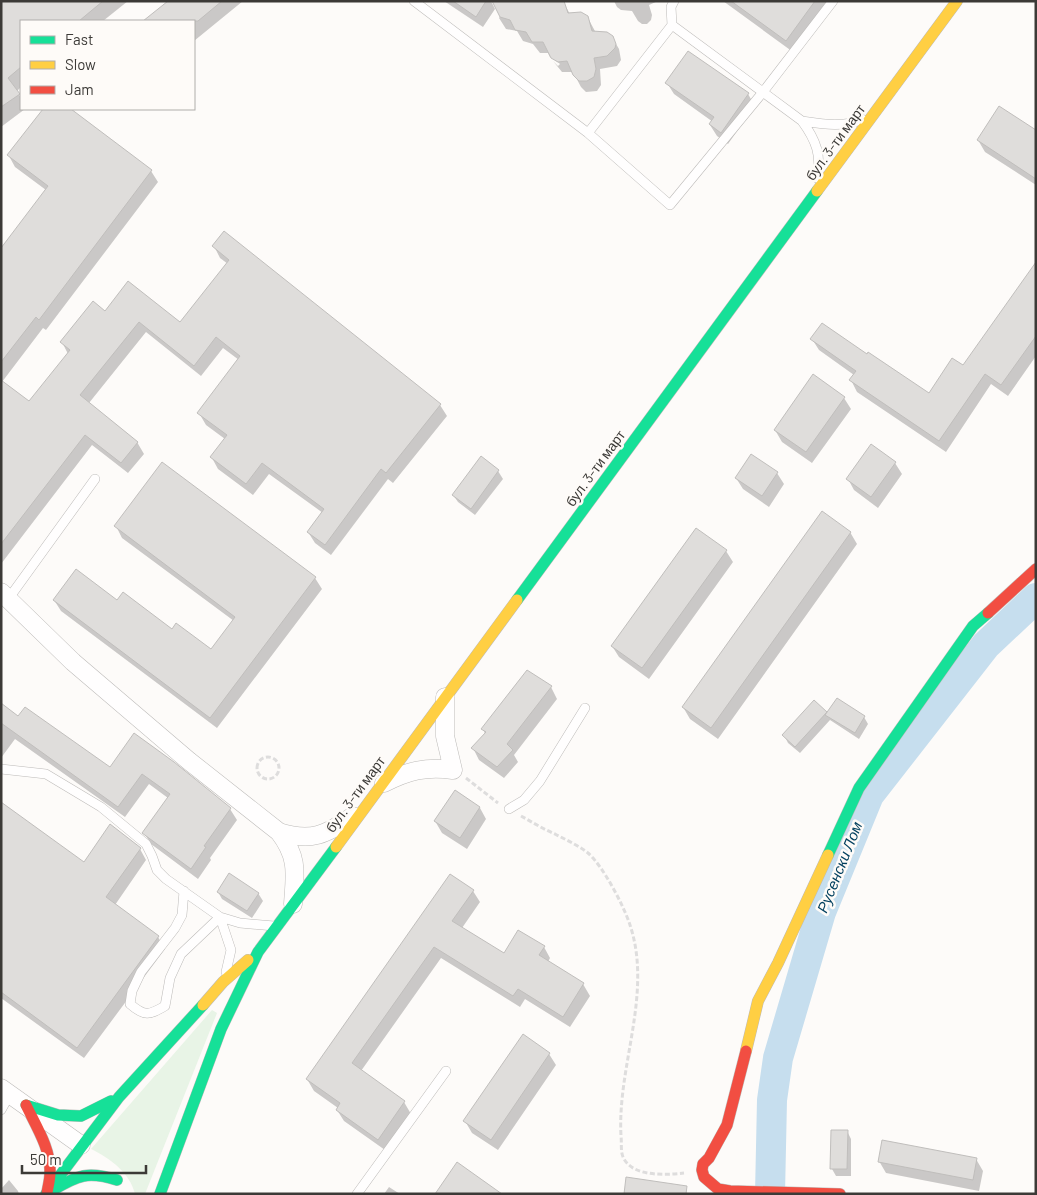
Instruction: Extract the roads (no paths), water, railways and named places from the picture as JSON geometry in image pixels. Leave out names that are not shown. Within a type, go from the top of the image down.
[{"type":"main road","name":"бул. 3-ти март","points":[[160,1194],[221,1029],[258,952],[957,1]]},
{"type":"main road","points":[[840,1194],[754,1191],[729,1193],[718,1189],[704,1178],[703,1164],[709,1158],[728,1126],[758,1001],[778,963],[859,788],[973,626],[1036,569]]},
{"type":"main road","name":"бул. 3-ти март","points":[[46,1194],[85,1149],[118,1097],[186,1025],[223,982],[258,952]]},
{"type":"main road","points":[[26,1105],[58,1115],[81,1116],[118,1097]]},
{"type":"main road","points":[[26,1105],[43,1141],[49,1160],[50,1172],[46,1194]]},
{"type":"main road","points":[[103,1165],[126,1190]]},
{"type":"main road","points":[[46,1194],[78,1175],[98,1174],[117,1180]]},
{"type":"street","points":[[5,595],[73,662],[189,761],[279,832],[292,854],[295,869],[293,904]]},
{"type":"street","points":[[380,785],[400,775],[419,769],[442,768],[452,770],[445,736],[445,698]]},
{"type":"street","points":[[279,832],[296,837],[311,837],[336,828],[363,808]]},
{"type":"street","points":[[6,1091],[85,1149]]},
{"type":"lane","points":[[414,1],[588,133],[670,205],[763,92],[833,1]]},
{"type":"lane","points":[[588,133],[672,25],[671,7],[674,1]]},
{"type":"lane","points":[[672,25],[802,121],[813,136],[818,152],[820,166],[813,197]]},
{"type":"lane","points":[[802,121],[824,124],[853,123],[875,112]]},
{"type":"lane","points":[[5,595],[95,479]]},
{"type":"lane","points":[[508,810],[524,800],[540,781],[586,708]]},
{"type":"lane","points":[[1,769],[46,774],[100,807],[146,844],[157,870],[166,879],[220,918],[240,924],[276,926]]},
{"type":"lane","points":[[184,891],[182,914],[175,928],[141,972],[132,991],[130,1004],[140,1012],[151,1014],[165,1006],[170,978],[181,954],[220,918]]},
{"type":"lane","points":[[220,918],[231,950],[223,982]]},
{"type":"lane","points":[[357,1194],[446,1071]]},
{"type":"lane","points":[[1,1110],[6,1091]]},
{"type":"waterway","name":"Русенски Лом","points":[[770,1194],[772,1100],[778,1058],[821,912],[869,795],[986,645],[1036,598]]}]
